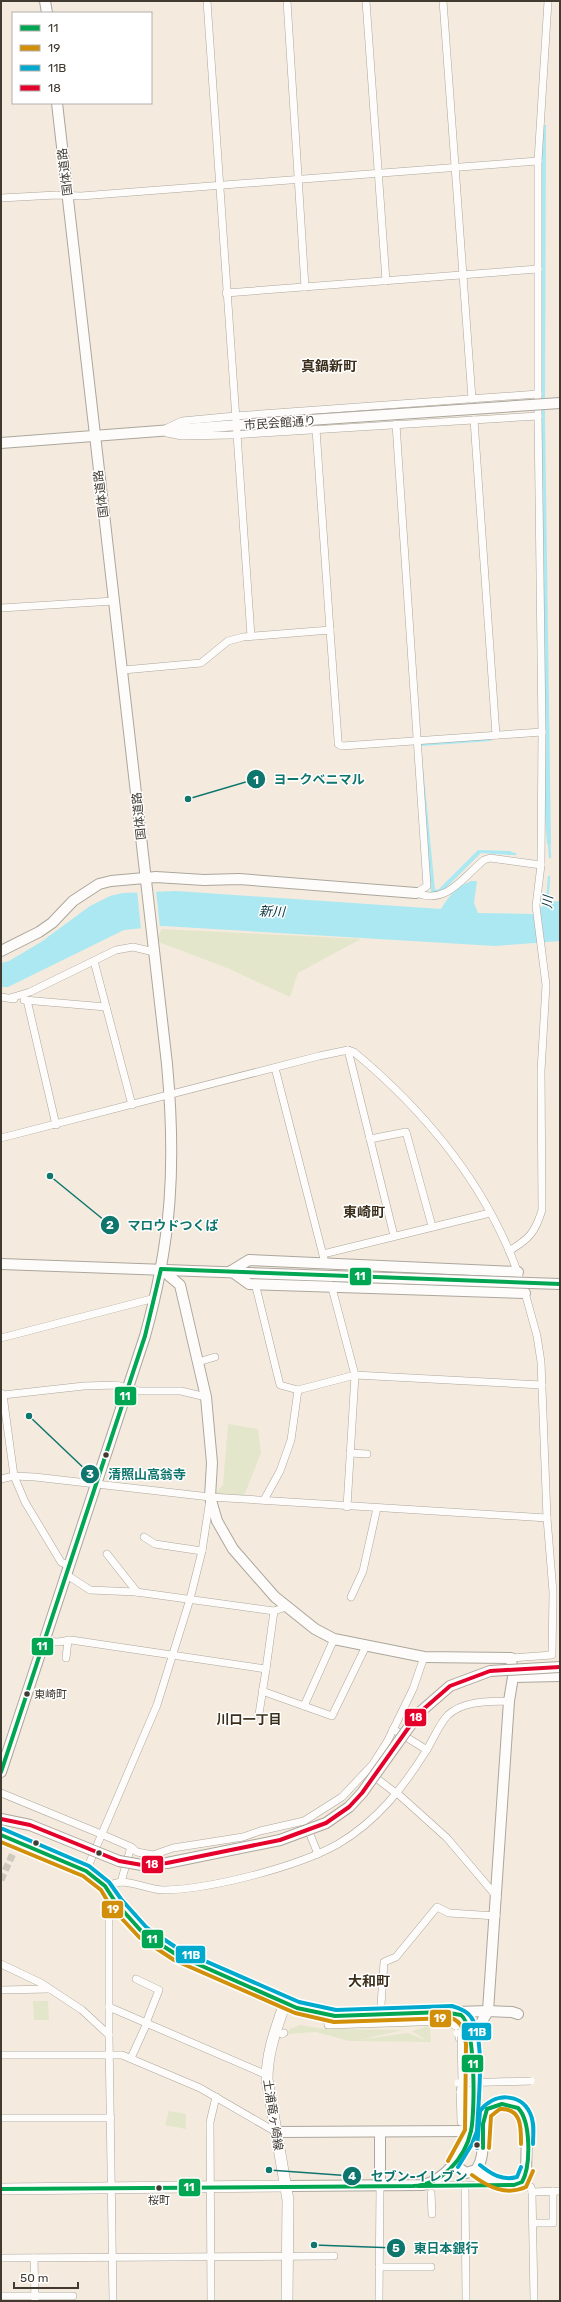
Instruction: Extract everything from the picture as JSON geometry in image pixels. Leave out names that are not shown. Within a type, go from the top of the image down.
[{"type":"main road","points":[[1,1835],[86,1871],[105,1886],[116,1903],[143,1933],[165,1948],[209,1970],[285,2003]]},
{"type":"main road","name":"土浦竜ヶ崎線","points":[[285,2003],[271,2044],[267,2063],[267,2075],[289,2206],[287,2301]]},
{"type":"main road","points":[[1,2189],[286,2186]]},
{"type":"street","points":[[45,1],[47,12]]},
{"type":"street","points":[[207,1],[250,636]]},
{"type":"street","points":[[287,1],[305,287]]},
{"type":"street","points":[[366,1],[377,174],[386,281]]},
{"type":"street","points":[[443,1],[472,399]]},
{"type":"street","points":[[509,1251],[530,1237],[537,1226],[542,1210],[541,1071],[546,985],[536,906],[541,865],[542,732],[538,416],[538,161],[548,1]]},
{"type":"street","name":"国体道路","points":[[1,1772],[128,1389],[155,1298],[168,1230],[172,1196],[173,1154],[170,1096],[57,104]]},
{"type":"street","points":[[1,198],[67,196],[220,186],[538,161]]},
{"type":"street","points":[[226,293],[538,269]]},
{"type":"street","points":[[236,425],[472,399],[538,394]]},
{"type":"street","name":"市民会館通り","points":[[1,443],[560,403]]},
{"type":"street","points":[[236,425],[316,429],[538,416]]},
{"type":"street","points":[[474,420],[496,735]]},
{"type":"street","points":[[396,424],[416,742],[427,886],[416,893]]},
{"type":"street","points":[[316,429],[338,744],[342,746],[416,742],[542,732]]},
{"type":"street","points":[[1,608],[114,601]]},
{"type":"street","points":[[122,670],[201,663],[228,640],[250,636],[330,630]]},
{"type":"street","points":[[1,951],[22,942],[46,927],[73,901],[99,884],[146,881],[246,879],[416,893],[424,896],[444,895],[484,860],[490,858],[541,865]]},
{"type":"street","points":[[10,998],[30,992],[126,947],[154,952]]},
{"type":"street","points":[[94,961],[132,1105]]},
{"type":"street","points":[[1,997],[106,1007]]},
{"type":"street","points":[[27,1000],[56,1125]]},
{"type":"street","points":[[1,1138],[348,1050],[354,1052],[391,1083],[429,1122],[461,1164],[490,1213],[518,1272],[537,1336],[542,1385],[547,1518],[553,1592],[552,1655],[511,1658],[424,1657],[334,1639],[315,1629],[286,1607],[233,1550],[217,1520],[210,1497]]},
{"type":"street","points":[[348,1050],[394,1236]]},
{"type":"street","points":[[275,1068],[324,1258]]},
{"type":"street","points":[[370,1140],[406,1132],[432,1226]]},
{"type":"street","points":[[324,1258],[394,1236],[490,1213]]},
{"type":"street","points":[[231,1271],[249,1260],[324,1258],[518,1272]]},
{"type":"street","points":[[1,1264],[231,1271],[560,1284]]},
{"type":"street","points":[[86,1871],[157,1705],[190,1599],[202,1551],[210,1497],[212,1463],[206,1397],[180,1285],[161,1269]]},
{"type":"street","points":[[231,1271],[249,1284],[332,1288],[525,1293]]},
{"type":"street","points":[[256,1287],[280,1384],[298,1390],[355,1375],[542,1385]]},
{"type":"street","points":[[332,1288],[355,1375],[347,1507]]},
{"type":"street","points":[[1,1338],[155,1298]]},
{"type":"street","points":[[198,1362],[215,1357]]},
{"type":"street","points":[[206,1397],[181,1391],[152,1392],[128,1389],[116,1385],[84,1386],[2,1394],[14,1476],[25,1502],[61,1562],[68,1571],[90,1590],[137,1592],[274,1611],[286,1607]]},
{"type":"street","points":[[264,1500],[280,1471],[292,1440],[298,1390]]},
{"type":"street","points":[[350,1453],[367,1454]]},
{"type":"street","points":[[1,1479],[14,1476],[210,1497],[347,1507],[547,1518]]},
{"type":"street","points":[[351,1597],[363,1571],[377,1508]]},
{"type":"street","points":[[144,1537],[155,1544],[202,1551]]},
{"type":"street","points":[[107,1554],[137,1592]]},
{"type":"street","points":[[259,1714],[274,1611]]},
{"type":"street","points":[[304,1706],[334,1639]]},
{"type":"street","points":[[44,1640],[58,1642],[68,1640],[266,1669]]},
{"type":"street","points":[[66,1658],[68,1640]]},
{"type":"street","points":[[262,1691],[332,1716],[366,1646]]},
{"type":"street","points":[[1,1793],[131,1847],[137,1852],[153,1855],[173,1848],[243,1837],[260,1830],[304,1821],[321,1812],[342,1797],[373,1764],[413,1689],[424,1657]]},
{"type":"street","points":[[472,2039],[488,2011],[496,1916],[509,1701],[513,1678],[511,1658]]},
{"type":"street","points":[[1,1819],[30,1825],[119,1861],[142,1865],[166,1863],[280,1840],[326,1823],[349,1807],[362,1793],[418,1713],[450,1686],[490,1671],[560,1667]]},
{"type":"street","points":[[513,1678],[560,1676]]},
{"type":"street","points":[[105,1886],[121,1882],[164,1890],[194,1887],[263,1872],[318,1854],[339,1843],[374,1819],[397,1794],[427,1750],[448,1715],[459,1708],[477,1702],[509,1701]]},
{"type":"street","points":[[393,1729],[427,1750]]},
{"type":"street","points":[[366,1771],[397,1794],[447,1838],[497,1897]]},
{"type":"street","points":[[304,1821],[318,1854]]},
{"type":"street","points":[[121,1882],[131,1847]]},
{"type":"street","points":[[113,2301],[110,2054],[108,2035],[109,1916],[116,1903]]},
{"type":"street","points":[[381,2005],[384,1962],[396,1957],[437,1907],[449,1912],[496,1916]]},
{"type":"street","points":[[1,1964],[49,1989],[82,2010],[108,2035]]},
{"type":"street","points":[[131,2058],[159,1990],[136,1980]]},
{"type":"street","points":[[1,1990],[49,1989]]},
{"type":"street","points":[[285,2003],[308,2012],[335,2016],[488,2011],[512,2012],[518,2014]]},
{"type":"street","points":[[109,2007],[267,2075]]},
{"type":"street","points":[[423,2186],[437,2180],[453,2164],[467,2141],[471,2131],[472,2039],[466,2020],[459,2014],[452,2012]]},
{"type":"street","points":[[328,2025],[446,2021],[458,2027],[461,2122]]},
{"type":"street","points":[[457,2033],[461,2033],[460,2092]]},
{"type":"street","points":[[1,2055],[122,2055],[193,2085],[276,2132],[380,2133],[471,2131]]},
{"type":"street","points":[[460,2083],[531,2081]]},
{"type":"street","points":[[210,2301],[210,2122],[216,2097]]},
{"type":"street","points":[[286,2186],[514,2185],[522,2182],[527,2169],[527,2124],[520,2109],[512,2104],[497,2104],[487,2109],[485,2114],[482,2154],[476,2170]]},
{"type":"street","points":[[1,2118],[111,2118]]},
{"type":"street","points":[[379,2301],[380,2133]]},
{"type":"street","points":[[453,2164],[466,2173],[476,2170]]},
{"type":"street","points":[[476,2170],[490,2181],[501,2185]]},
{"type":"street","points":[[522,2182],[531,2187],[532,2192],[534,2223],[534,2301]]},
{"type":"street","points":[[465,2185],[466,2301]]},
{"type":"street","points":[[532,2192],[556,2191],[553,2222],[534,2223]]},
{"type":"street","points":[[431,2194],[432,2214]]},
{"type":"street","points":[[1,2258],[334,2256]]},
{"type":"street","points":[[34,2258],[35,2298]]},
{"type":"street","points":[[379,2267],[431,2267]]},
{"type":"street","points":[[1,2296],[35,2298],[73,2296]]},
{"type":"green space","points":[[162,929],[361,939],[298,973],[290,997],[227,968],[156,941]]},
{"type":"green space","points":[[228,1424],[258,1429],[261,1453],[244,1496],[214,1494],[223,1485]]},
{"type":"green space","points":[[33,2001],[48,2001],[49,2020],[34,2020]]},
{"type":"green space","points":[[442,2024],[432,2026],[430,2029],[431,2042],[349,2041],[316,2032],[287,2034],[290,2029],[300,2025],[325,2029]],"holes":[[[428,2026],[412,2031],[427,2041],[408,2033],[358,2040],[404,2030],[335,2029]]]},
{"type":"green space","points":[[169,2111],[186,2114],[186,2129],[165,2125]]},
{"type":"water","points":[[541,125],[546,125],[545,416],[551,845],[547,844],[544,799],[540,416]]},
{"type":"water","points":[[491,737],[491,741],[421,746],[435,890],[439,889],[478,850],[511,851],[511,855],[481,853],[443,891],[431,893],[418,743]]},
{"type":"water","name":"新川","points":[[471,881],[477,881],[474,903],[478,913],[535,914],[546,902],[560,901],[560,941],[495,946],[163,926],[124,930],[8,987],[1,987],[1,963],[9,961],[41,942],[90,906],[110,896],[123,893],[176,891],[441,909],[453,892]]},
{"type":"pier","points":[[137,890],[156,890],[160,928],[141,930]]},
{"type":"waterway","points":[[549,842],[550,857]]},
{"type":"waterway","points":[[508,853],[515,854]]},
{"type":"waterway","name":"川","points":[[547,905],[549,877]]},
{"type":"tunnel","points":[[1,1880],[14,1851]]},
{"type":"transit line","name":"11","points":[[161,1269],[560,1284]]},
{"type":"transit line","name":"11","points":[[1,1772],[145,1336],[161,1269]]},
{"type":"transit line","name":"18","points":[[1,1819],[30,1825],[119,1861],[142,1865],[167,1863],[280,1840],[326,1823],[349,1807],[362,1793],[419,1713],[450,1686],[490,1671],[560,1667]]},
{"type":"transit line","name":"11B","points":[[3,1829],[89,1866],[109,1882],[121,1899],[147,1928],[180,1950],[299,2002],[336,2010],[452,2006],[467,2013],[471,2017],[476,2027],[480,2055],[479,2105],[477,2131],[472,2144],[458,2167]]},
{"type":"transit line","name":"11","points":[[1,1835],[86,1871],[105,1886],[116,1903],[143,1933],[177,1955],[297,2008],[335,2016],[443,2012],[461,2015],[466,2022],[472,2052],[474,2089],[471,2131],[463,2151],[450,2169],[442,2176],[423,2184],[413,2186],[1,2189]]},
{"type":"transit line","name":"19","points":[[1,1842],[83,1876],[101,1890],[111,1907],[139,1937],[174,1960],[295,2013],[334,2022],[451,2018],[458,2022],[462,2028],[466,2044],[465,2130],[448,2161]]},
{"type":"transit line","name":"11B","points":[[477,2148],[480,2111],[485,2105],[492,2101],[506,2097],[520,2101],[526,2106],[532,2117],[533,2144]]},
{"type":"transit line","name":"11","points":[[418,2186],[514,2185],[522,2182],[527,2166],[528,2144],[525,2123],[518,2108],[502,2104],[487,2109],[483,2124],[483,2148]]},
{"type":"transit line","name":"19","points":[[489,2148],[491,2116],[500,2109],[513,2112],[516,2115],[519,2120],[521,2144]]},
{"type":"transit line","name":"11B","points":[[480,2165],[493,2174],[506,2178],[517,2177],[521,2167]]},
{"type":"transit line","name":"19","points":[[472,2175],[484,2183],[498,2189],[511,2191],[526,2187],[533,2171]]},
{"type":"place","name":"ヨークベニマル","points":[[188,799]]},
{"type":"place","name":"マロウドつくば","points":[[50,1176]]},
{"type":"place","name":"清照山高翁寺","points":[[29,1416]]},
{"type":"place","name":"東崎町","points":[[27,1694]]},
{"type":"place","name":"セブン-イレブン","points":[[269,2170]]},
{"type":"place","name":"桜町","points":[[159,2188]]},
{"type":"place","name":"東日本銀行","points":[[314,2245]]},
{"type":"district","name":"真鍋新町","points":[[329,366]]},
{"type":"district","name":"東崎町","points":[[364,1212]]},
{"type":"district","name":"川口一丁目","points":[[249,1719]]},
{"type":"district","name":"大和町","points":[[369,1981]]}]
